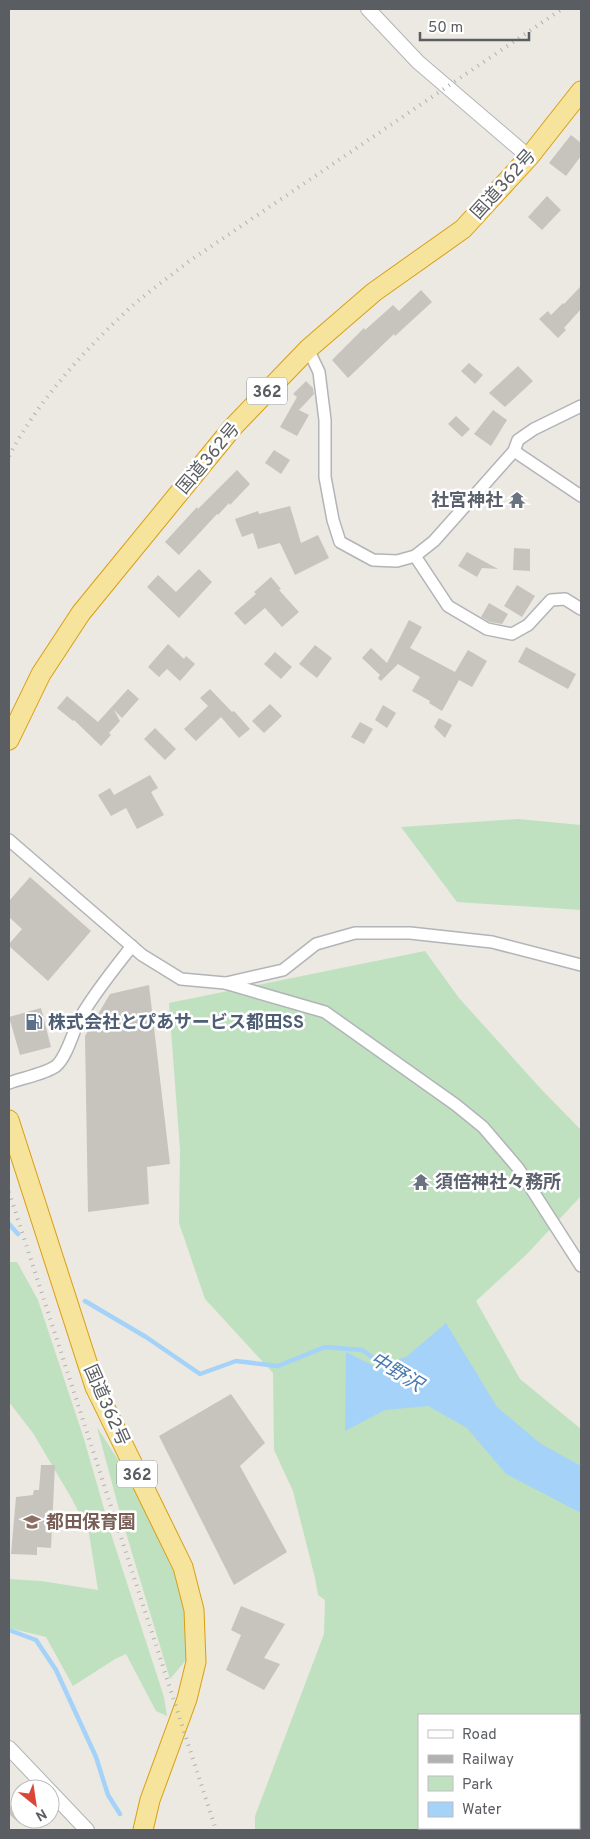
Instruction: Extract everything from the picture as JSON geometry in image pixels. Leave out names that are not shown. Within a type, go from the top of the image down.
[{"type":"highway","name":"国道362号","points":[[9,740],[40,674],[81,613],[233,427],[308,349],[374,292],[463,229],[529,157],[581,91]]},
{"type":"highway","name":"国道362号","points":[[9,1120],[95,1387],[183,1567],[194,1610],[196,1662],[187,1699],[150,1800],[143,1830]]},
{"type":"street","points":[[368,9],[418,62],[529,157]]},
{"type":"street","points":[[308,349],[319,372],[325,420],[325,477],[333,520],[340,542],[372,560],[397,561],[415,556],[434,541],[514,450],[518,440],[534,429],[581,406]]},
{"type":"street","points":[[514,450],[581,496]]},
{"type":"street","points":[[415,556],[448,606],[487,629],[512,634],[528,625],[551,600],[565,599],[581,609]]},
{"type":"street","points":[[9,840],[142,955],[181,979],[225,983],[325,1012],[456,1105],[483,1127],[518,1168],[581,1266]]},
{"type":"street","points":[[225,983],[283,970],[316,944],[354,933],[410,932],[492,942],[581,965]]},
{"type":"street","points":[[9,1083],[56,1065],[88,1006],[132,946]]},
{"type":"street","points":[[10,1752],[38,1779]]},
{"type":"street","points":[[60,1802],[87,1830]]},
{"type":"green space","points":[[518,819],[581,825],[581,910],[457,902],[401,827]]},
{"type":"green space","points":[[425,951],[459,998],[541,1089],[581,1130],[581,1196],[527,1254],[476,1301],[520,1379],[581,1429],[581,1830],[255,1830],[255,1816],[324,1634],[325,1600],[318,1595],[293,1491],[274,1450],[273,1373],[205,1299],[179,1223],[180,1150],[169,1003]]},
{"type":"green space","points":[[9,1262],[17,1262],[38,1300],[84,1439],[113,1540],[164,1697],[167,1716],[156,1711],[126,1654],[73,1686],[46,1637],[9,1628],[9,1579],[41,1581],[98,1590],[89,1533],[72,1499],[33,1433],[9,1402]]},
{"type":"green space","points":[[97,1427],[131,1480],[183,1592],[189,1633],[186,1660],[170,1679],[120,1513]]},
{"type":"water","points":[[446,1323],[497,1407],[541,1444],[581,1466],[581,1513],[506,1474],[467,1428],[428,1406],[385,1410],[345,1431],[346,1352],[374,1366],[406,1357]]},
{"type":"building","points":[[571,135],[581,143],[581,156],[566,176],[549,163]]},
{"type":"building","points":[[547,196],[561,210],[542,230],[528,217]]},
{"type":"building","points":[[581,286],[581,309],[564,328],[566,330],[558,338],[539,319],[548,311],[551,315]]},
{"type":"building","points":[[421,290],[432,302],[395,336],[394,334],[348,378],[332,360],[364,328],[365,330],[393,305],[399,311]]},
{"type":"building","points":[[469,363],[483,375],[475,384],[461,371]]},
{"type":"building","points":[[518,366],[533,381],[505,407],[489,393]]},
{"type":"building","points":[[306,381],[313,388],[314,394],[299,410],[309,415],[297,436],[280,427],[297,397],[293,394]]},
{"type":"building","points":[[493,410],[507,420],[491,446],[474,434]]},
{"type":"building","points":[[456,416],[470,429],[462,437],[448,424]]},
{"type":"building","points":[[274,450],[290,460],[281,474],[265,463]]},
{"type":"building","points":[[237,470],[250,484],[230,505],[229,503],[217,514],[179,555],[165,542],[197,507],[198,509]]},
{"type":"building","points":[[290,506],[301,543],[318,535],[329,558],[295,575],[280,543],[258,549],[253,533],[242,537],[235,519],[258,511],[259,514]]},
{"type":"building","points":[[514,548],[530,549],[530,571],[513,570]]},
{"type":"building","points":[[467,552],[498,569],[482,568],[477,577],[458,566]]},
{"type":"building","points":[[199,569],[212,582],[179,618],[147,587],[158,575],[176,592]]},
{"type":"building","points":[[271,577],[281,589],[279,590],[299,612],[282,627],[265,608],[245,625],[234,613],[256,594],[254,592]]},
{"type":"building","points":[[517,585],[535,596],[522,617],[504,606]]},
{"type":"building","points":[[489,603],[508,614],[502,624],[490,622],[481,617]]},
{"type":"building","points":[[409,620],[422,627],[410,648],[455,672],[468,650],[487,661],[472,687],[459,680],[442,711],[429,703],[430,701],[412,691],[420,677],[398,664],[381,681],[378,678],[380,675],[362,658],[371,648],[387,663]]},
{"type":"building","points":[[168,644],[184,659],[186,656],[195,664],[180,681],[167,669],[159,677],[148,667]]},
{"type":"building","points":[[315,645],[332,658],[317,678],[299,664]]},
{"type":"building","points":[[526,647],[576,674],[568,689],[518,662]]},
{"type":"building","points":[[275,652],[292,667],[281,679],[264,664]]},
{"type":"building","points":[[128,689],[139,699],[122,718],[114,710],[120,721],[101,746],[74,720],[57,708],[67,696],[98,722]]},
{"type":"building","points":[[210,689],[250,729],[239,738],[221,717],[196,741],[184,729],[208,706],[200,698]]},
{"type":"building","points":[[270,704],[282,716],[264,733],[252,721]]},
{"type":"building","points":[[383,705],[396,713],[387,728],[375,720]]},
{"type":"building","points":[[439,718],[452,725],[445,738],[434,727]]},
{"type":"building","points":[[360,722],[373,729],[364,744],[351,737]]},
{"type":"building","points":[[155,728],[176,749],[165,760],[144,739]]},
{"type":"building","points":[[150,775],[158,788],[151,792],[164,815],[137,829],[126,808],[111,816],[98,795],[110,788],[114,795]]},
{"type":"building","points":[[30,877],[91,931],[48,981],[9,946],[22,929],[9,917],[9,901]]},
{"type":"building","points":[[149,985],[170,1164],[147,1167],[149,1204],[88,1212],[85,1036],[110,994]]},
{"type":"building","points":[[41,1008],[51,1047],[20,1055],[9,1017]]},
{"type":"building","points":[[231,1394],[265,1443],[240,1466],[287,1552],[234,1585],[159,1436]]},
{"type":"building","points":[[41,1465],[55,1465],[51,1548],[37,1547],[37,1555],[11,1554],[16,1497],[33,1495],[34,1490],[39,1490]]},
{"type":"building","points":[[241,1606],[285,1624],[264,1658],[280,1664],[264,1690],[226,1670],[241,1635],[231,1630]]},
{"type":"waterway","name":"中野沢","points":[[9,1224],[18,1234]]},
{"type":"waterway","name":"中野沢","points":[[85,1301],[146,1337],[200,1374],[236,1361],[278,1366],[325,1347],[362,1350],[386,1367]]},
{"type":"waterway","points":[[9,1630],[36,1640],[56,1670],[96,1757],[108,1795],[120,1814]]},
{"type":"railway","points":[[9,456],[34,415],[80,358],[145,295],[188,262],[562,9]]},
{"type":"railway","points":[[9,1192],[216,1830]]},
{"type":"place","name":"社宮神社","points":[[517,500]]},
{"type":"place","name":"株式会社とぴあサービス都田SS","points":[[34,1022]]},
{"type":"place","name":"須倍神社々務所","points":[[421,1182]]},
{"type":"place","name":"都田保育園","points":[[32,1522]]}]
